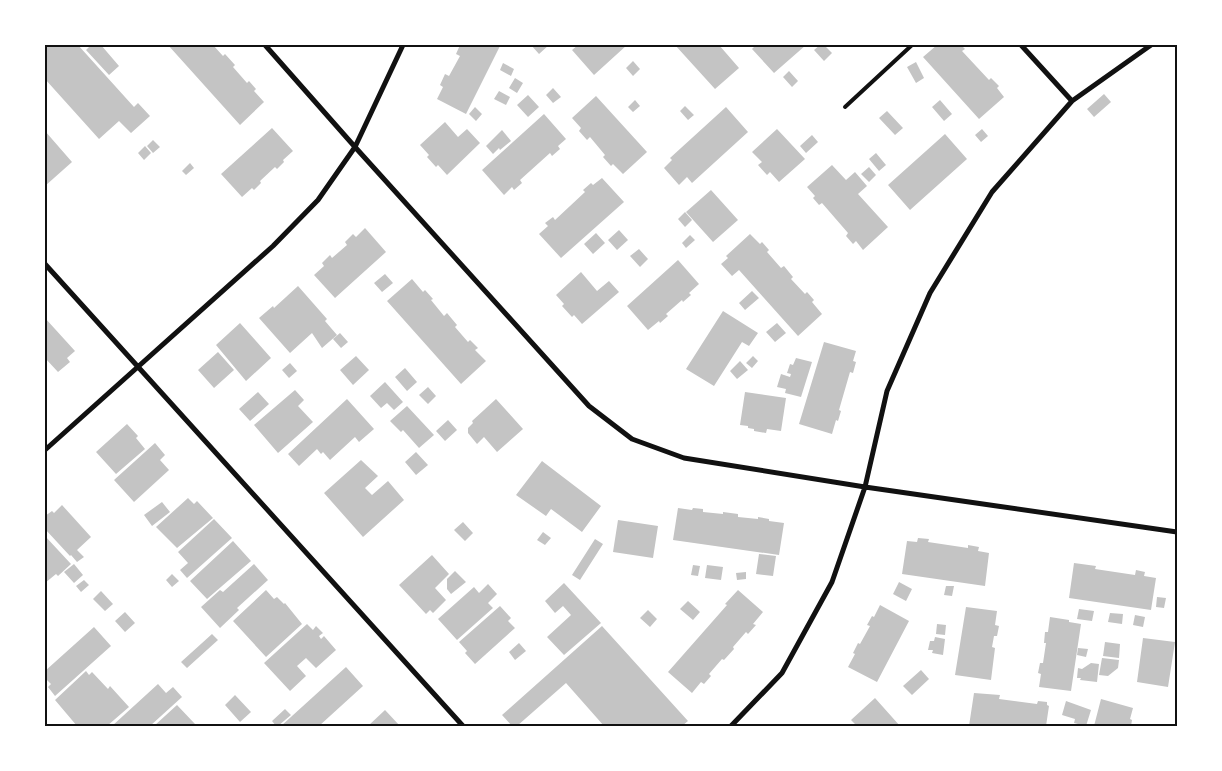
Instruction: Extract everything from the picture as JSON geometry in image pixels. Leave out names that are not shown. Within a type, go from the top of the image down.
[{"type":"street","points":[[265,45],[589,406],[632,439],[684,458],[865,487],[1177,532]]},
{"type":"street","points":[[45,450],[273,246],[318,200],[355,147],[403,45]]},
{"type":"street","points":[[1021,45],[1072,101]]},
{"type":"street","points":[[731,726],[782,674],[832,582],[865,487],[888,391],[930,293],[992,192],[1072,101],[1151,45]]},
{"type":"street","points":[[45,264],[462,726]]},
{"type":"lane","points":[[844,107],[912,45]]},
{"type":"building","points":[[45,45],[78,45],[134,107],[138,103],[150,116],[131,133],[119,121],[99,139],[45,79]]},
{"type":"building","points":[[91,45],[101,45],[119,66],[109,75],[86,50]]},
{"type":"building","points":[[168,45],[213,45],[235,65],[233,67],[247,83],[249,81],[256,89],[254,91],[264,102],[240,125]]},
{"type":"building","points":[[460,45],[500,46],[466,114],[437,99],[443,87],[440,85],[445,74],[449,76],[460,56],[456,54]]},
{"type":"building","points":[[531,45],[549,45],[539,54]]},
{"type":"building","points":[[578,45],[627,45],[594,75],[572,50]]},
{"type":"building","points":[[675,45],[719,45],[739,68],[715,89]]},
{"type":"building","points":[[756,45],[806,45],[774,73],[752,49]]},
{"type":"building","points":[[820,45],[824,45],[832,53],[824,61],[814,50]]},
{"type":"building","points":[[937,45],[961,45],[965,49],[962,51],[989,80],[991,78],[999,86],[997,88],[1004,97],[979,119],[923,57]]},
{"type":"building","points":[[633,61],[640,69],[633,76],[626,68]]},
{"type":"building","points":[[916,62],[924,78],[916,83],[907,67]]},
{"type":"building","points":[[503,63],[514,69],[511,76],[500,70]]},
{"type":"building","points":[[789,71],[798,81],[792,87],[783,77]]},
{"type":"building","points":[[515,78],[523,83],[517,93],[509,88]]},
{"type":"building","points":[[553,88],[561,97],[553,103],[546,95]]},
{"type":"building","points":[[499,91],[510,97],[506,105],[494,99]]},
{"type":"building","points":[[1104,94],[1111,102],[1094,117],[1087,109]]},
{"type":"building","points":[[528,95],[539,107],[528,117],[517,105]]},
{"type":"building","points":[[596,96],[647,152],[623,174],[613,164],[611,166],[603,157],[605,155],[590,137],[587,140],[579,131],[581,128],[572,118]]},
{"type":"building","points":[[635,100],[640,106],[633,112],[628,107]]},
{"type":"building","points":[[940,100],[952,114],[944,121],[932,107]]},
{"type":"building","points":[[685,106],[694,115],[688,120],[680,111]]},
{"type":"building","points":[[475,107],[482,114],[476,121],[469,114]]},
{"type":"building","points":[[726,107],[748,132],[692,183],[687,177],[679,185],[664,168],[672,160],[670,158]]},
{"type":"building","points":[[887,111],[903,128],[895,135],[879,118]]},
{"type":"building","points":[[544,114],[566,139],[558,146],[560,149],[552,156],[550,153],[520,180],[522,183],[514,190],[512,187],[504,195],[482,170]]},
{"type":"building","points":[[445,122],[458,137],[467,129],[480,143],[447,175],[427,157],[429,155],[420,145]]},
{"type":"building","points":[[272,128],[293,151],[277,169],[275,167],[260,181],[261,183],[254,190],[252,188],[242,197],[221,174]]},
{"type":"building","points":[[777,129],[805,159],[779,182],[770,172],[767,175],[758,165],[762,162],[752,152]]},
{"type":"building","points":[[982,129],[988,136],[981,142],[975,135]]},
{"type":"building","points":[[502,130],[511,141],[493,154],[486,146]]},
{"type":"building","points":[[45,131],[72,162],[45,186]]},
{"type":"building","points":[[945,134],[967,159],[910,210],[888,185]]},
{"type":"building","points":[[812,135],[818,142],[806,153],[800,146]]},
{"type":"building","points":[[153,140],[160,147],[153,153],[147,146]]},
{"type":"building","points":[[145,146],[151,153],[144,160],[138,153]]},
{"type":"building","points":[[876,153],[886,165],[879,171],[869,159]]},
{"type":"building","points":[[190,163],[194,168],[186,175],[182,171]]},
{"type":"building","points":[[832,165],[846,180],[855,172],[867,186],[858,194],[888,227],[863,250],[856,241],[853,244],[846,236],[848,233],[822,203],[819,205],[813,198],[815,196],[807,187]]},
{"type":"building","points":[[869,167],[876,175],[869,182],[861,174]]},
{"type":"building","points":[[602,178],[624,202],[561,258],[539,234],[548,226],[545,223],[553,217],[555,220],[585,192],[583,190],[591,183],[593,185]]},
{"type":"building","points":[[711,190],[738,220],[713,242],[686,212]]},
{"type":"building","points":[[685,212],[692,220],[685,227],[678,219]]},
{"type":"building","points":[[365,228],[386,252],[335,298],[314,275],[324,266],[322,263],[330,255],[332,258],[347,245],[345,242],[353,234],[356,237]]},
{"type":"building","points":[[619,230],[628,240],[617,250],[608,240]]},
{"type":"building","points":[[596,233],[605,243],[593,254],[584,244]]},
{"type":"building","points":[[750,234],[760,244],[762,242],[769,250],[767,252],[781,268],[784,266],[793,277],[791,279],[805,294],[807,292],[814,300],[812,302],[822,314],[798,336],[739,270],[732,276],[721,264],[728,258],[726,256]]},
{"type":"building","points":[[690,235],[695,240],[686,248],[682,243]]},
{"type":"building","points":[[639,249],[648,259],[640,267],[630,256]]},
{"type":"building","points":[[678,260],[699,284],[689,293],[691,295],[666,314],[668,316],[648,330],[627,306]]},
{"type":"building","points":[[581,272],[597,291],[609,281],[619,292],[582,324],[562,306],[564,304],[556,295]]},
{"type":"building","points":[[385,274],[393,283],[382,292],[374,283]]},
{"type":"building","points":[[412,279],[423,292],[425,290],[433,299],[431,300],[444,316],[447,313],[457,325],[455,327],[468,342],[470,340],[478,348],[475,350],[486,361],[461,384],[387,301]]},
{"type":"building","points":[[298,286],[327,319],[325,321],[337,335],[322,348],[312,333],[290,353],[259,318],[273,306],[274,308]]},
{"type":"building","points":[[752,291],[759,298],[745,310],[739,303]]},
{"type":"building","points":[[723,311],[758,333],[749,346],[742,342],[714,386],[686,369]]},
{"type":"building","points":[[45,318],[75,351],[67,358],[70,362],[58,372],[45,358]]},
{"type":"building","points":[[240,323],[271,358],[246,381],[216,345]]},
{"type":"building","points":[[777,323],[786,333],[775,342],[766,332]]},
{"type":"building","points":[[340,333],[348,342],[341,348],[333,339]]},
{"type":"building","points":[[824,342],[856,351],[853,361],[856,362],[853,373],[850,372],[839,410],[841,411],[832,434],[799,424]]},
{"type":"building","points":[[218,352],[234,370],[214,388],[198,370]]},
{"type":"building","points":[[356,356],[369,370],[353,385],[340,370]]},
{"type":"building","points":[[753,356],[758,361],[752,368],[746,363]]},
{"type":"building","points":[[796,358],[812,362],[801,397],[785,393],[786,389],[777,387],[781,374],[790,377],[791,374],[787,373],[790,364],[793,365]]},
{"type":"building","points":[[740,361],[748,370],[737,379],[730,371]]},
{"type":"building","points":[[290,363],[297,371],[289,378],[282,370]]},
{"type":"building","points":[[405,368],[417,382],[407,391],[395,377]]},
{"type":"building","points":[[385,382],[403,402],[394,410],[387,403],[381,408],[370,396]]},
{"type":"building","points":[[428,387],[436,396],[428,404],[419,395]]},
{"type":"building","points":[[295,390],[304,400],[298,406],[313,422],[278,453],[254,425]]},
{"type":"building","points":[[258,392],[269,404],[250,421],[239,409]]},
{"type":"building","points":[[745,392],[786,398],[781,431],[767,429],[766,433],[754,431],[754,429],[748,428],[748,426],[740,425]]},
{"type":"building","points":[[347,399],[374,429],[359,442],[355,437],[330,460],[323,452],[321,454],[317,449],[299,466],[288,454]]},
{"type":"building","points":[[496,399],[523,429],[497,452],[484,437],[477,444],[468,433],[468,428],[473,423],[472,421]]},
{"type":"building","points":[[407,406],[434,435],[419,448],[403,430],[401,432],[390,421]]},
{"type":"building","points":[[448,420],[457,430],[445,441],[436,431]]},
{"type":"building","points":[[127,424],[138,436],[136,438],[145,449],[116,474],[96,452]]},
{"type":"building","points":[[155,443],[165,455],[160,460],[169,470],[134,502],[114,480]]},
{"type":"building","points":[[416,452],[428,465],[416,475],[405,462]]},
{"type":"building","points":[[361,460],[378,476],[365,488],[372,495],[388,481],[404,500],[363,537],[324,493]]},
{"type":"building","points":[[542,461],[601,506],[582,532],[551,509],[546,516],[516,495]]},
{"type":"building","points":[[188,498],[194,504],[197,501],[213,518],[177,548],[156,527]]},
{"type":"building","points":[[162,502],[170,512],[152,526],[144,515]]},
{"type":"building","points":[[62,505],[91,537],[77,550],[84,557],[77,562],[45,529],[45,516],[52,511],[54,513]]},
{"type":"building","points":[[678,508],[703,509],[703,512],[738,514],[738,517],[758,519],[758,517],[784,523],[779,555],[673,540]]},
{"type":"building","points":[[214,519],[232,538],[187,578],[180,570],[188,563],[178,552]]},
{"type":"building","points":[[618,520],[658,526],[653,558],[613,552]]},
{"type":"building","points":[[463,522],[473,533],[465,541],[454,530]]},
{"type":"building","points":[[543,532],[551,538],[545,545],[537,540]]},
{"type":"building","points":[[45,536],[71,564],[58,576],[56,574],[45,583]]},
{"type":"building","points":[[918,538],[929,539],[928,542],[968,548],[968,545],[979,547],[978,551],[989,553],[985,586],[902,574],[907,541],[917,542]]},
{"type":"building","points":[[595,539],[603,544],[580,580],[572,575]]},
{"type":"building","points":[[233,541],[251,561],[207,599],[190,581]]},
{"type":"building","points":[[759,554],[776,556],[773,576],[756,574]]},
{"type":"building","points":[[432,555],[449,574],[435,588],[446,600],[433,613],[430,610],[426,614],[399,585]]},
{"type":"building","points":[[1074,563],[1096,566],[1095,569],[1135,575],[1136,570],[1145,572],[1144,576],[1156,578],[1151,610],[1069,598]]},
{"type":"building","points":[[74,564],[83,575],[74,583],[64,572]]},
{"type":"building","points":[[254,564],[268,580],[237,608],[239,610],[220,628],[201,607],[220,590],[223,592]]},
{"type":"building","points":[[693,565],[700,566],[698,576],[691,575]]},
{"type":"building","points":[[707,565],[723,567],[721,580],[705,578]]},
{"type":"building","points":[[455,571],[466,582],[451,594],[447,589],[447,579]]},
{"type":"building","points":[[746,572],[746,579],[737,580],[736,573]]},
{"type":"building","points":[[172,574],[179,581],[172,587],[166,580]]},
{"type":"building","points":[[84,580],[89,585],[81,592],[76,586]]},
{"type":"building","points":[[899,582],[912,589],[906,601],[893,594]]},
{"type":"building","points":[[564,583],[601,623],[564,655],[547,637],[571,615],[563,606],[555,613],[545,601]]},
{"type":"building","points":[[488,584],[497,594],[488,603],[493,608],[457,640],[438,619],[474,587],[479,593]]},
{"type":"building","points":[[946,586],[954,586],[952,596],[944,595]]},
{"type":"building","points":[[266,590],[274,599],[277,597],[285,603],[302,624],[266,657],[233,621]]},
{"type":"building","points":[[738,590],[763,612],[753,624],[756,625],[748,634],[746,632],[724,660],[722,659],[709,674],[711,676],[704,684],[701,682],[692,693],[668,672]]},
{"type":"building","points":[[101,591],[113,604],[105,611],[93,599]]},
{"type":"building","points":[[1157,597],[1166,598],[1164,608],[1156,607]]},
{"type":"building","points":[[688,601],[700,612],[693,620],[680,609]]},
{"type":"building","points":[[880,605],[909,621],[877,682],[848,667],[858,643],[860,644],[870,626],[867,625],[872,616],[874,617]]},
{"type":"building","points":[[500,606],[511,618],[508,621],[515,628],[475,664],[465,653],[467,651],[459,642]]},
{"type":"building","points":[[966,607],[997,611],[995,625],[999,626],[997,636],[994,636],[992,647],[995,648],[991,680],[955,675]]},
{"type":"building","points":[[1079,609],[1094,611],[1092,621],[1077,619]]},
{"type":"building","points":[[648,610],[657,619],[650,627],[640,618]]},
{"type":"building","points":[[125,612],[135,623],[125,632],[115,621]]},
{"type":"building","points":[[1110,613],[1123,614],[1122,624],[1108,622]]},
{"type":"building","points":[[1135,615],[1145,617],[1143,627],[1133,625]]},
{"type":"building","points":[[1050,617],[1081,624],[1071,691],[1039,687],[1041,674],[1038,673],[1040,663],[1043,663],[1046,643],[1044,643],[1045,632],[1048,632]]},
{"type":"building","points":[[307,624],[313,630],[316,626],[323,633],[319,636],[321,639],[324,636],[336,650],[316,668],[306,658],[297,666],[306,676],[290,691],[264,663]]},
{"type":"building","points":[[937,624],[946,625],[945,635],[936,634]]},
{"type":"building","points":[[602,626],[688,721],[682,726],[604,726],[566,683],[517,726],[512,726],[502,715]]},
{"type":"building","points":[[94,627],[111,646],[55,696],[48,687],[51,684],[45,678],[45,671]]},
{"type":"building","points":[[212,634],[218,640],[187,668],[181,662]]},
{"type":"building","points":[[935,637],[945,639],[943,655],[932,653],[933,650],[928,650],[930,641],[934,641]]},
{"type":"building","points":[[1143,638],[1175,642],[1168,687],[1137,682]]},
{"type":"building","points":[[1105,642],[1120,644],[1119,658],[1103,656]]},
{"type":"building","points":[[519,643],[526,651],[515,660],[509,652]]},
{"type":"building","points":[[1078,648],[1088,649],[1086,657],[1077,655]]},
{"type":"building","points":[[1102,658],[1119,660],[1118,668],[1108,676],[1099,675]]},
{"type":"building","points":[[1091,663],[1099,664],[1097,682],[1077,678],[1078,668],[1082,669]]},
{"type":"building","points":[[346,667],[363,686],[319,726],[281,726]]},
{"type":"building","points":[[921,670],[929,679],[912,695],[903,686]]},
{"type":"building","points":[[86,671],[89,675],[92,672],[108,689],[110,686],[129,707],[107,726],[77,726],[55,700]]},
{"type":"building","points":[[158,684],[166,693],[173,687],[182,697],[150,726],[112,726]]},
{"type":"building","points":[[974,693],[1000,695],[999,699],[1037,704],[1038,701],[1047,702],[1049,706],[1046,726],[969,726]]},
{"type":"building","points":[[235,695],[251,712],[240,722],[225,705]]},
{"type":"building","points":[[875,698],[900,726],[857,726],[851,720]]},
{"type":"building","points":[[1101,699],[1133,708],[1130,719],[1132,720],[1131,726],[1094,726]]},
{"type":"building","points":[[1066,701],[1091,710],[1086,726],[1074,723],[1075,719],[1062,715]]},
{"type":"building","points":[[177,705],[195,724],[193,726],[154,726]]},
{"type":"building","points":[[285,709],[291,715],[276,726],[272,721]]},
{"type":"building","points":[[385,710],[400,726],[368,726]]}]
